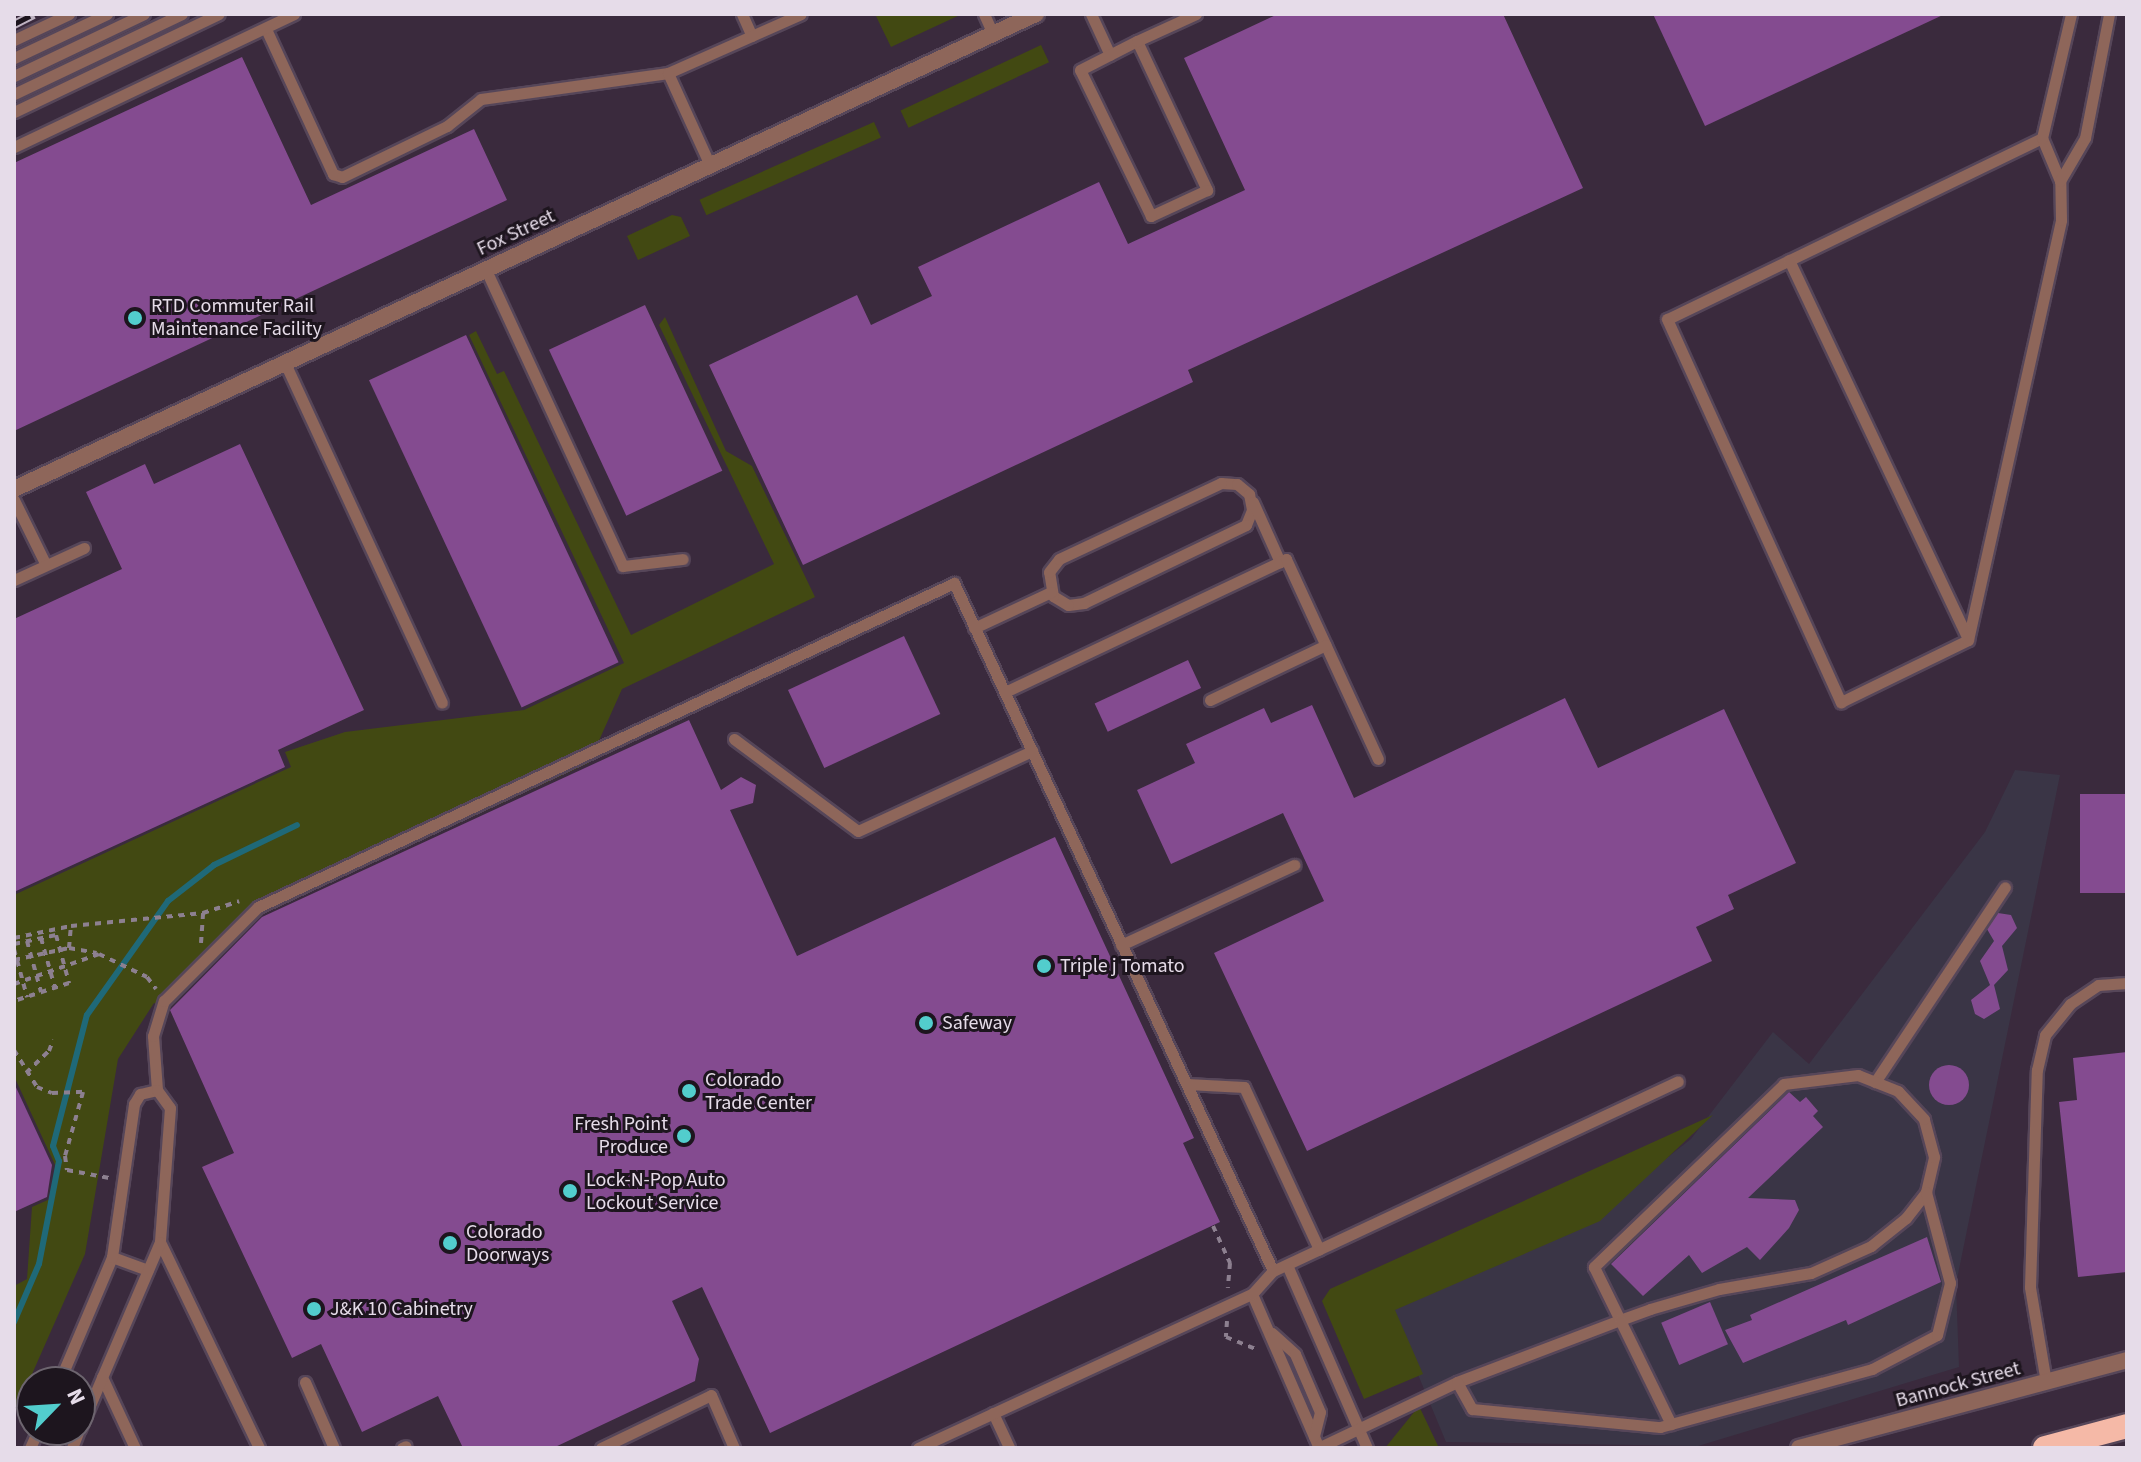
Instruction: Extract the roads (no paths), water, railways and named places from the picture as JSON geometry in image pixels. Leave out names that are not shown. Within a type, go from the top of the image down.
[{"type":"highway","points":[[2045,1448],[2127,1426]]},
{"type":"street","name":"Fox Street","points":[[14,489],[1036,14]]},
{"type":"street","name":"Bannock Street","points":[[1799,1448],[2127,1360]]},
{"type":"lane","points":[[14,40],[69,14]]},
{"type":"lane","points":[[14,58],[107,14]]},
{"type":"lane","points":[[14,76],[144,14]]},
{"type":"lane","points":[[14,94],[182,14]]},
{"type":"lane","points":[[14,112],[219,14]]},
{"type":"lane","points":[[14,147],[294,14]]},
{"type":"lane","points":[[742,14],[752,36]]},
{"type":"lane","points":[[266,29],[333,174],[342,177],[447,126],[481,99],[497,93],[668,73],[801,14]]},
{"type":"lane","points":[[984,14],[993,34]]},
{"type":"lane","points":[[1091,14],[1110,55]]},
{"type":"lane","points":[[1137,41],[1207,190],[1151,216],[1080,70],[1137,41],[1196,14]]},
{"type":"lane","points":[[1968,640],[2061,220],[2060,181],[2042,138],[2071,14]]},
{"type":"lane","points":[[2060,181],[2085,138],[2109,14]]},
{"type":"lane","points":[[668,73],[710,165]]},
{"type":"lane","points":[[1968,640],[1841,702],[1667,319],[2042,138]]},
{"type":"lane","points":[[1789,260],[1968,640]]},
{"type":"lane","points":[[486,270],[623,566],[683,559]]},
{"type":"lane","points":[[285,363],[442,703]]},
{"type":"lane","points":[[1249,494],[1250,518],[1232,531],[1084,603],[1068,605],[1051,592],[1049,572],[1059,559],[1221,483],[1237,484],[1249,494],[1280,562]]},
{"type":"lane","points":[[14,500],[46,565]]},
{"type":"lane","points":[[14,580],[84,548]]},
{"type":"lane","points":[[1005,692],[1286,559],[1378,759]]},
{"type":"lane","points":[[96,1391],[160,1242],[170,1108],[157,1090],[153,1036],[164,1001],[258,907],[954,583],[1273,1271]]},
{"type":"lane","points":[[974,628],[1051,592]]},
{"type":"lane","points":[[1210,700],[1326,645]]},
{"type":"lane","points":[[734,739],[858,831],[1032,751]]},
{"type":"lane","points":[[1121,945],[1294,865]]},
{"type":"lane","points":[[1875,1082],[2005,887]]},
{"type":"lane","points":[[2046,1382],[2030,1287],[2037,1070],[2045,1035],[2063,1011],[2098,985],[2127,983]]},
{"type":"lane","points":[[1252,1294],[1317,1445],[1457,1382],[1620,1320],[1719,1289],[1811,1273],[1871,1246],[1906,1218],[1926,1192],[1934,1157],[1924,1119],[1898,1091],[1858,1075],[1784,1084],[1594,1267],[1620,1320],[1671,1424]]},
{"type":"lane","points":[[918,1448],[1252,1294],[1273,1271],[1678,1081]]},
{"type":"lane","points":[[1187,1084],[1244,1087],[1319,1249]]},
{"type":"lane","points":[[66,1366],[112,1257],[134,1104],[140,1094],[157,1090]]},
{"type":"lane","points":[[1457,1382],[1472,1409],[1671,1424],[1872,1369],[1937,1335],[1950,1283],[1926,1192]]},
{"type":"lane","points":[[160,1242],[259,1448]]},
{"type":"lane","points":[[112,1257],[148,1270]]},
{"type":"lane","points":[[1287,1265],[1367,1448]]},
{"type":"lane","points":[[102,1377],[135,1448]]},
{"type":"lane","points":[[305,1382],[334,1448]]},
{"type":"lane","points":[[601,1448],[711,1395],[734,1448]]},
{"type":"lane","points":[[993,1413],[1009,1448]]},
{"type":"waterway","points":[[14,1322],[39,1264],[59,1161],[53,1146],[87,1015],[168,901],[214,865],[297,825]]},
{"type":"railway","points":[[14,24],[34,14]]},
{"type":"place","name":"RTD Commuter Rail Maintenance Facility","points":[[135,318]]},
{"type":"place","name":"Triple j Tomato","points":[[1044,966]]},
{"type":"place","name":"Safeway","points":[[926,1023]]},
{"type":"place","name":"Colorado Trade Center","points":[[689,1091]]},
{"type":"place","name":"Fresh Point Produce","points":[[684,1136]]},
{"type":"place","name":"Lock-N-Pop Auto Lockout Service","points":[[570,1191]]},
{"type":"place","name":"Colorado Doorways","points":[[450,1243]]},
{"type":"place","name":"J&K 10 Cabinetry","points":[[314,1309]]}]
